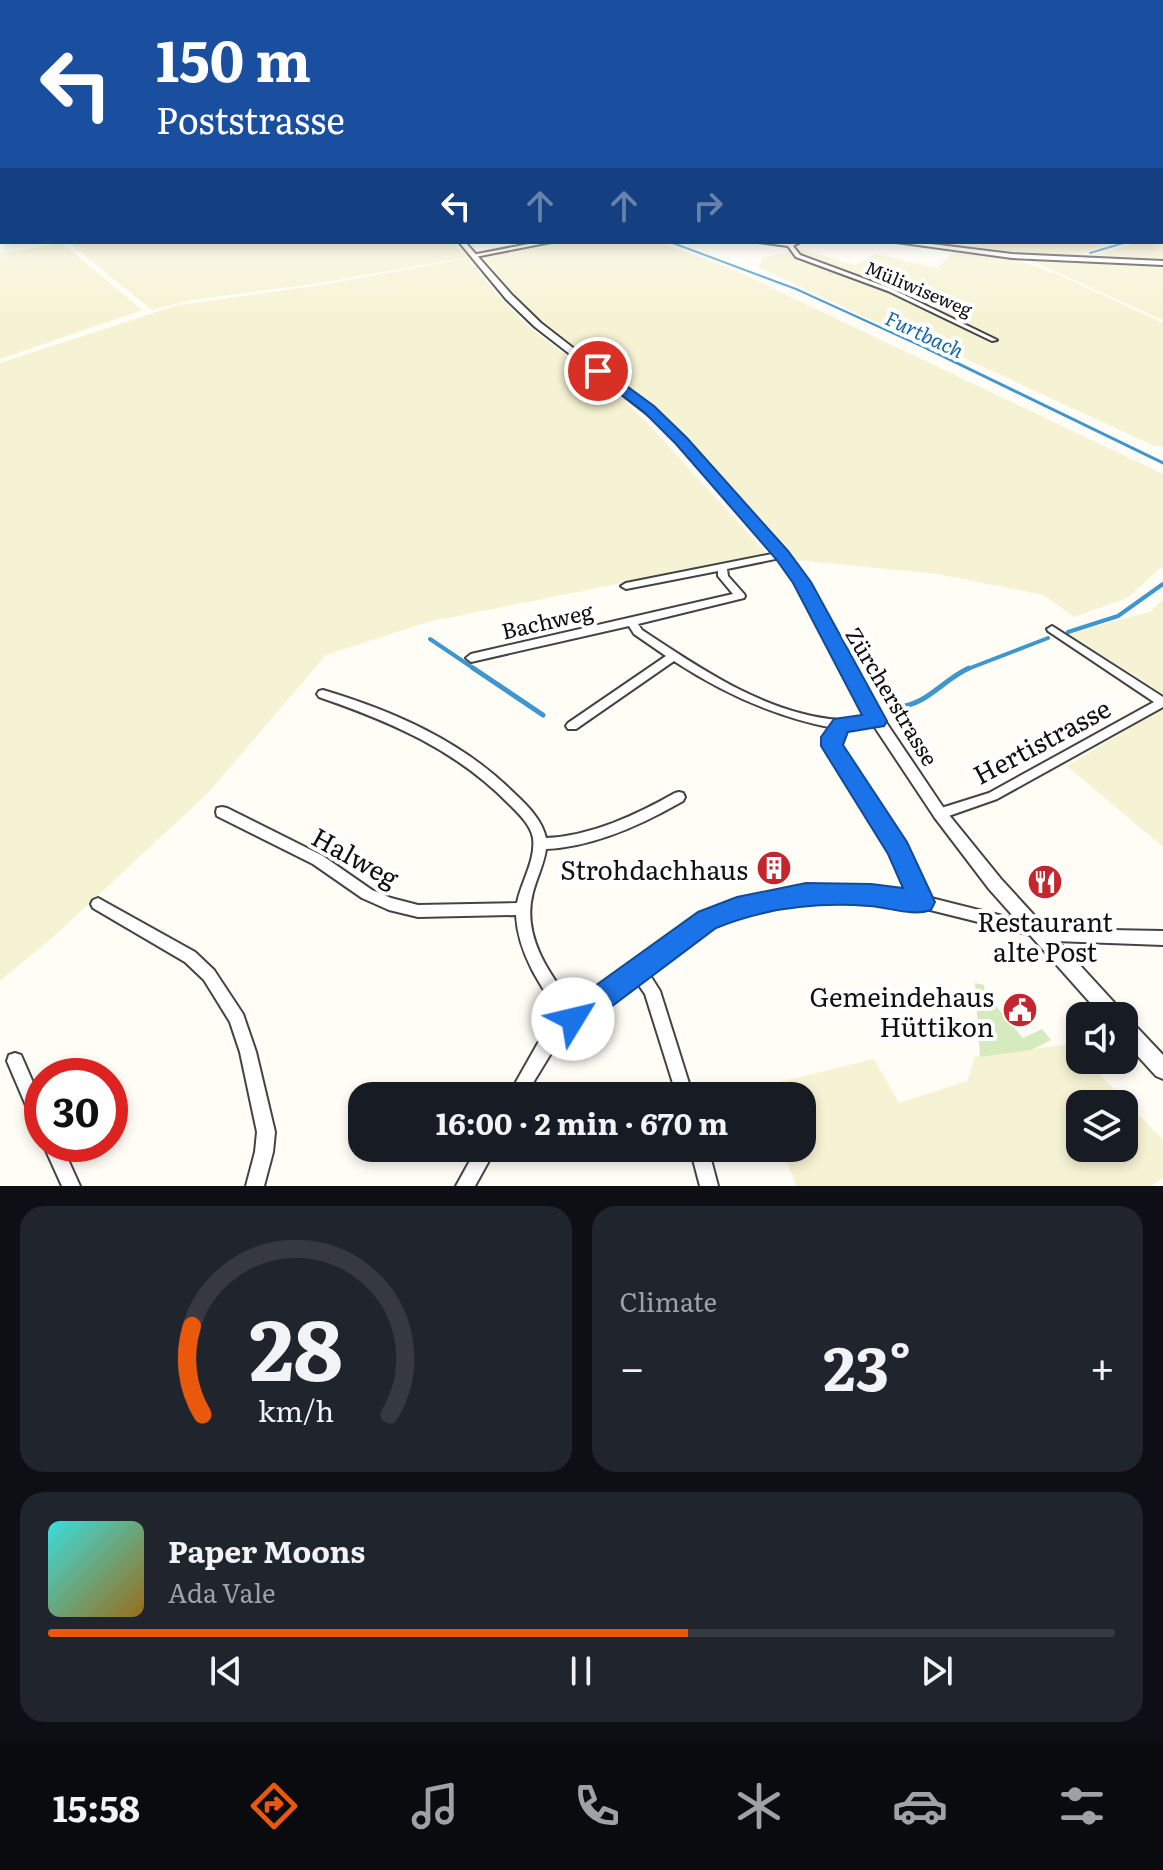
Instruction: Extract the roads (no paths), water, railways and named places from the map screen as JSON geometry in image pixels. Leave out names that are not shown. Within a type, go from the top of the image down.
[{"type":"street","name":"Zürcherstrasse","points":[[464,244],[500,287],[538,325],[636,399],[682,441],[782,555],[802,582],[876,721],[940,814],[1038,933],[1101,1002]]},
{"type":"street","points":[[475,255],[537,244]]},
{"type":"street","name":"Müliwiseweg","points":[[793,244],[798,256],[898,293],[994,340]]},
{"type":"street","points":[[915,244],[1012,256],[1163,263]]},
{"type":"street","points":[[626,586],[704,570],[723,570],[782,555]]},
{"type":"street","name":"Bachweg","points":[[471,658],[740,596],[723,576],[723,570]]},
{"type":"street","points":[[632,622],[638,632],[674,656],[724,687],[759,704],[807,720],[841,725],[876,721]]},
{"type":"street","points":[[1052,629],[1163,702]]},
{"type":"street","points":[[572,726],[674,656]]},
{"type":"street","points":[[323,694],[394,719],[469,761],[509,795],[530,819],[539,833],[541,844],[522,909],[524,935],[535,960],[573,1019]]},
{"type":"street","name":"Hertistrasse","points":[[940,814],[993,796],[1163,702]]},
{"type":"street","points":[[841,725],[832,737],[832,746],[898,849],[922,902]]},
{"type":"street","points":[[541,844],[564,843],[630,821],[657,811],[679,797]]},
{"type":"street","name":"Halweg","points":[[222,812],[318,860],[367,894],[389,904],[418,911],[522,909]]},
{"type":"street","points":[[524,1082],[544,1049],[573,1019],[707,920],[771,899],[806,894],[871,895],[922,902],[1038,933],[1163,938]]},
{"type":"street","points":[[98,904],[190,957],[214,982],[237,1019],[248,1052],[266,1132],[255,1186]]},
{"type":"street","points":[[638,971],[652,991],[681,1082]]},
{"type":"street","points":[[1138,1042],[1163,1069]]},
{"type":"street","points":[[15,1061],[24,1082]]},
{"type":"street","points":[[60,1162],[71,1186]]},
{"type":"street","points":[[465,1186],[479,1162]]},
{"type":"street","points":[[703,1162],[709,1186]]},
{"type":"waterway","name":"Furtbach","points":[[675,244],[796,289],[932,351]]},
{"type":"waterway","points":[[1090,253],[1120,244]]},
{"type":"waterway","name":"Furtbach","points":[[928,349],[1163,463]]},
{"type":"waterway","points":[[1068,632],[1118,616],[1163,584]]},
{"type":"waterway","points":[[967,669],[1048,638]]},
{"type":"waterway","points":[[430,639],[476,670]]},
{"type":"waterway","points":[[473,668],[543,715]]},
{"type":"waterway","points":[[896,707],[925,698],[967,669]]},
{"type":"place","name":"Strohdachhaus","points":[[774,868]]},
{"type":"place","name":"Restaurant alte Post","points":[[1045,882]]},
{"type":"place","name":"Gemeindehaus Hüttikon","points":[[1020,1010]]}]
